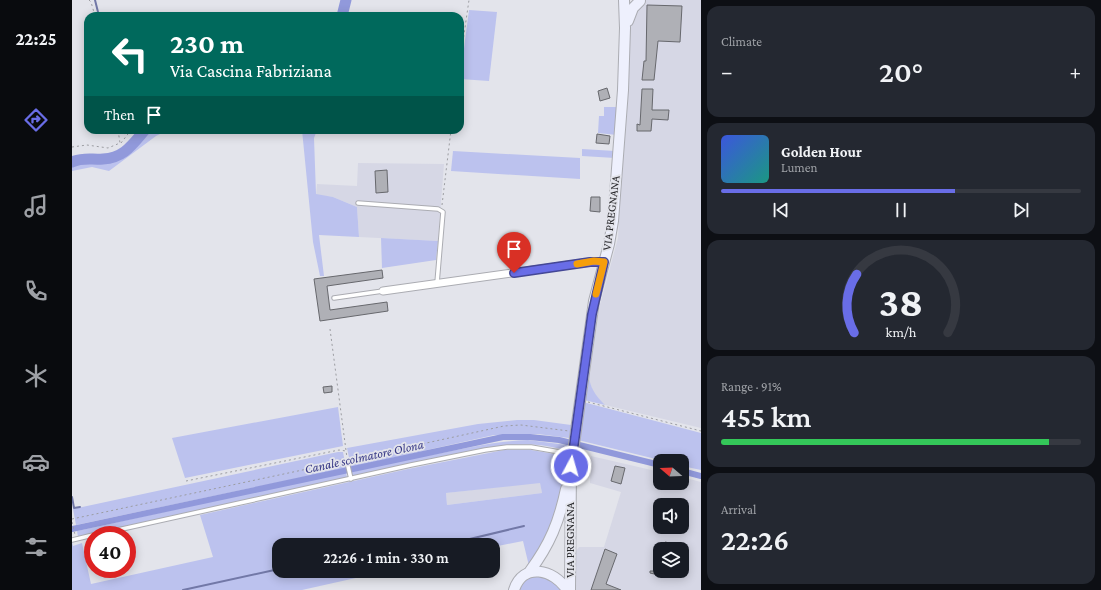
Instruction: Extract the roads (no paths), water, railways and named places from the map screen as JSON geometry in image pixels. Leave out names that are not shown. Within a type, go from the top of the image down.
[{"type":"street","name":"VIA PREGNANA","points":[[570,590],[572,452],[594,301],[613,221],[626,28],[624,0]]},
{"type":"street","points":[[628,0],[633,2],[642,1]]},
{"type":"street","name":"VIA PREGNANA","points":[[626,28],[631,12],[642,1]]},
{"type":"street","points":[[383,291],[590,262],[604,262]]},
{"type":"street","name":"VIA PREGNANA","points":[[514,590],[520,580],[530,572],[550,543],[562,508],[571,466]]},
{"type":"street","points":[[550,543],[557,538],[570,534]]},
{"type":"street","points":[[530,572],[539,571],[553,575],[566,590]]},
{"type":"lane","points":[[358,203],[438,209],[443,212],[437,284]]},
{"type":"lane","points":[[334,298],[383,291]]},
{"type":"lane","points":[[135,526],[411,465],[507,447],[531,447],[572,452]]},
{"type":"lane","points":[[347,460],[351,478]]},
{"type":"lane","points":[[72,540],[84,537]]},
{"type":"waterway","points":[[95,0],[98,12]]},
{"type":"waterway","points":[[343,12],[346,0]]},
{"type":"waterway","points":[[72,162],[117,156],[127,150],[142,134]]},
{"type":"waterway","name":"Canale scolmatore Olona","points":[[72,529],[503,437],[530,437],[559,440],[653,463]]},
{"type":"waterway","name":"Canale scolmatore Olona","points":[[689,473],[701,476]]},
{"type":"waterway","points":[[72,497],[74,508],[80,507]]},
{"type":"waterway","points":[[474,538],[524,526]]},
{"type":"waterway","points":[[183,590],[272,571]]}]
